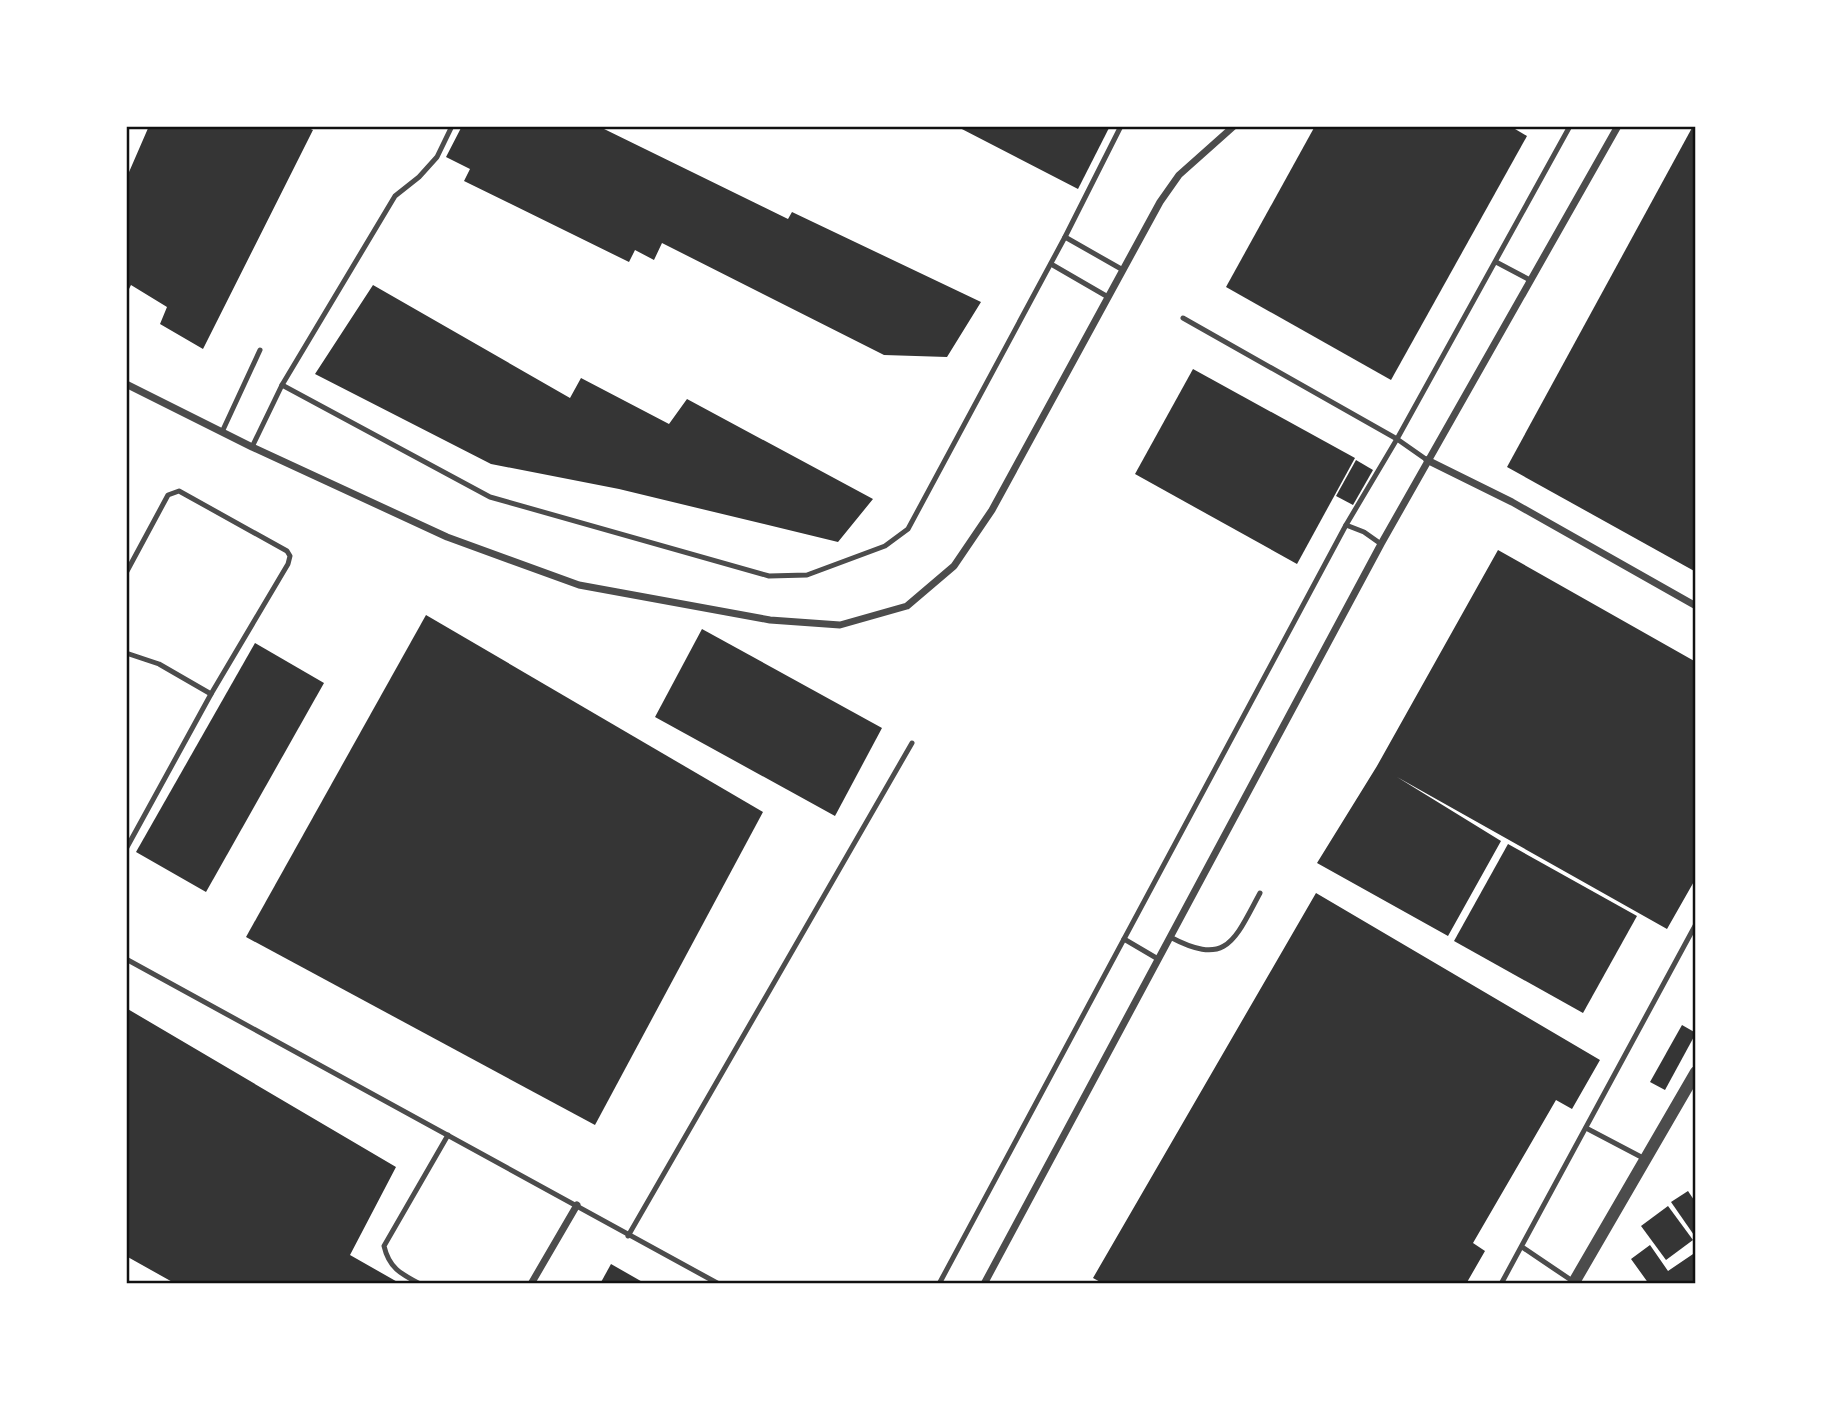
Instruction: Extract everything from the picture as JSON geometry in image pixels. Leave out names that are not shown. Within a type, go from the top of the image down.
[{"type":"street","points":[[126,384],[252,447],[447,537],[579,585],[770,620],[840,625],[907,606],[954,566],[992,510],[1160,202],[1179,175],[1234,126]]},
{"type":"street","points":[[984,1284],[1381,544],[1618,126]]},
{"type":"street","points":[[1427,460],[1512,502],[1696,606]]},
{"type":"street","points":[[1574,1283],[1696,1072]]},
{"type":"street","points":[[531,1284],[577,1205]]},
{"type":"lane","points":[[252,447],[282,385],[394,196],[419,177],[437,157],[452,126]]},
{"type":"lane","points":[[282,385],[489,497],[769,576],[807,575],[885,546],[908,529],[1051,264],[1121,126]]},
{"type":"lane","points":[[939,1284],[1346,524],[1397,439],[1570,126]]},
{"type":"lane","points":[[1065,237],[1123,270]]},
{"type":"lane","points":[[1496,262],[1530,280]]},
{"type":"lane","points":[[1051,264],[1108,298]]},
{"type":"lane","points":[[1184,318],[1397,439],[1427,460]]},
{"type":"lane","points":[[222,432],[260,350]]},
{"type":"lane","points":[[126,573],[168,495],[179,491],[287,551],[290,556],[288,565],[211,694],[126,849]]},
{"type":"lane","points":[[1346,524],[1381,544]]},
{"type":"lane","points":[[126,653],[159,664],[211,694]]},
{"type":"lane","points":[[628,1236],[912,743]]},
{"type":"lane","points":[[1170,937],[1204,952],[1220,948],[1231,941],[1260,893]]},
{"type":"lane","points":[[1501,1284],[1696,924]]},
{"type":"lane","points":[[1124,939],[1158,959]]},
{"type":"lane","points":[[126,959],[719,1284]]},
{"type":"lane","points":[[1586,1128],[1646,1159]]},
{"type":"lane","points":[[420,1284],[398,1273],[387,1260],[384,1246],[449,1135]]},
{"type":"lane","points":[[1522,1247],[1574,1283]]},
{"type":"building","points":[[149,126],[304,126],[313,130],[203,349],[160,324],[167,307],[131,285],[126,295],[126,179]]},
{"type":"building","points":[[462,126],[598,126],[788,219],[792,212],[981,302],[947,357],[884,355],[662,243],[654,260],[635,250],[629,262],[464,181],[470,169],[446,157]]},
{"type":"building","points":[[956,126],[1110,126],[1078,189]]},
{"type":"building","points":[[1315,126],[1510,126],[1527,136],[1391,380],[1226,287]]},
{"type":"building","points":[[1693,126],[1696,126],[1696,572],[1507,467]]},
{"type":"building","points":[[373,285],[570,398],[581,378],[669,424],[687,399],[873,499],[838,542],[619,489],[491,464],[315,374]]},
{"type":"building","points":[[1193,369],[1355,458],[1297,564],[1135,474]]},
{"type":"building","points":[[1356,460],[1373,470],[1353,505],[1336,496]]},
{"type":"building","points":[[1498,550],[1696,662],[1696,878],[1667,929],[1397,777],[1501,841],[1448,936],[1317,863],[1377,766]]},
{"type":"building","points":[[426,615],[763,812],[595,1125],[246,937]]},
{"type":"building","points":[[702,629],[882,728],[835,816],[655,717]]},
{"type":"building","points":[[255,643],[324,683],[206,892],[136,852]]},
{"type":"building","points":[[1508,844],[1637,916],[1583,1013],[1454,941]]},
{"type":"building","points":[[1316,893],[1600,1060],[1572,1109],[1556,1100],[1473,1243],[1485,1251],[1466,1284],[1104,1284],[1093,1278]]},
{"type":"building","points":[[126,1008],[396,1167],[350,1255],[401,1284],[176,1284],[126,1256]]},
{"type":"building","points":[[1682,1025],[1696,1033],[1665,1090],[1650,1082]]},
{"type":"building","points":[[1688,1191],[1696,1203],[1696,1238],[1671,1202]]},
{"type":"building","points":[[1668,1206],[1693,1240],[1666,1260],[1641,1226]]},
{"type":"building","points":[[1650,1245],[1668,1271],[1696,1252],[1696,1284],[1649,1284],[1631,1259]]},
{"type":"building","points":[[611,1264],[646,1284],[600,1284]]}]
